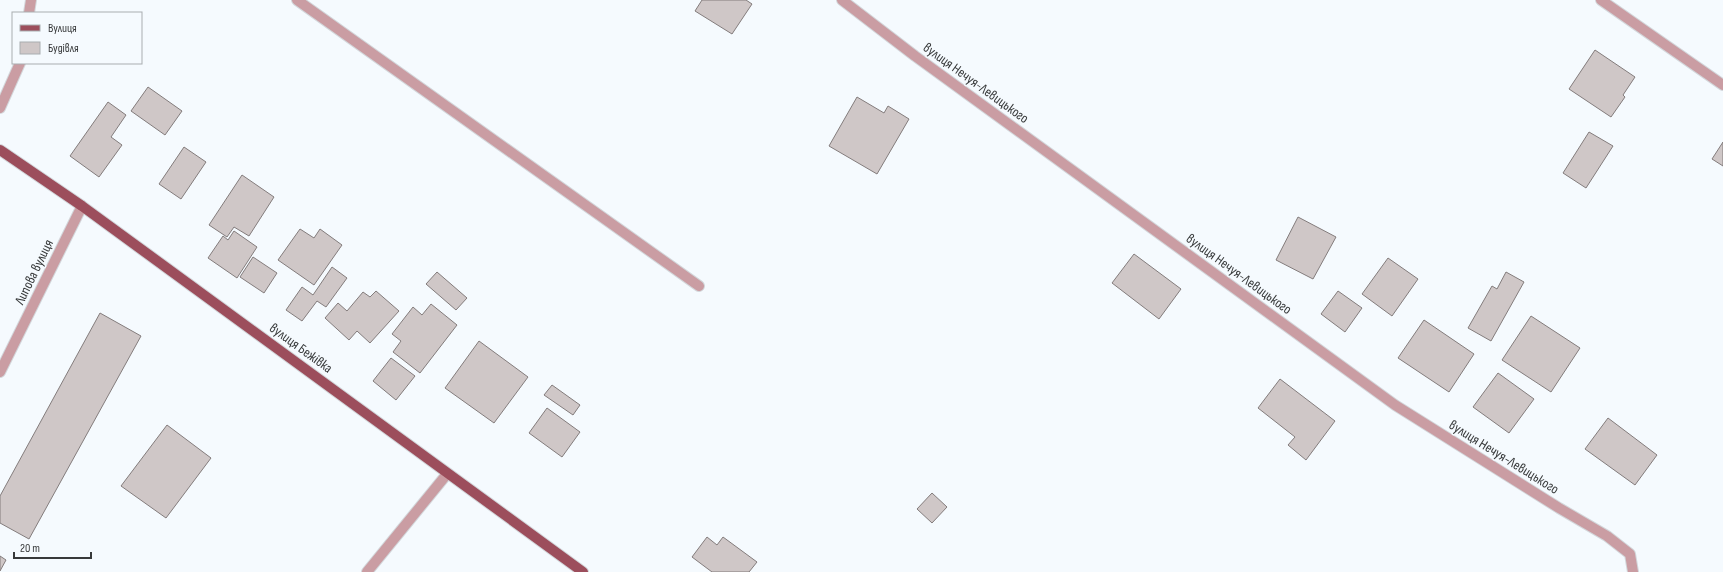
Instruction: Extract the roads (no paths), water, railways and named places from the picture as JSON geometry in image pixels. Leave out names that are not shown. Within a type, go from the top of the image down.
[{"type":"main road","name":"вулиця Бежівка","points":[[0,150],[82,206],[583,572]]},
{"type":"street","points":[[29,12],[31,0]]},
{"type":"street","points":[[297,0],[699,286]]},
{"type":"street","name":"вулиця Нечуя-Левицького","points":[[842,0],[915,56],[1395,405],[1559,508],[1607,536],[1630,554],[1633,572]]},
{"type":"street","points":[[1602,0],[1723,85]]},
{"type":"street","points":[[0,108],[20,64]]},
{"type":"street","name":"Липова вулиця","points":[[0,372],[82,206]]},
{"type":"street","points":[[367,572],[447,474]]}]
